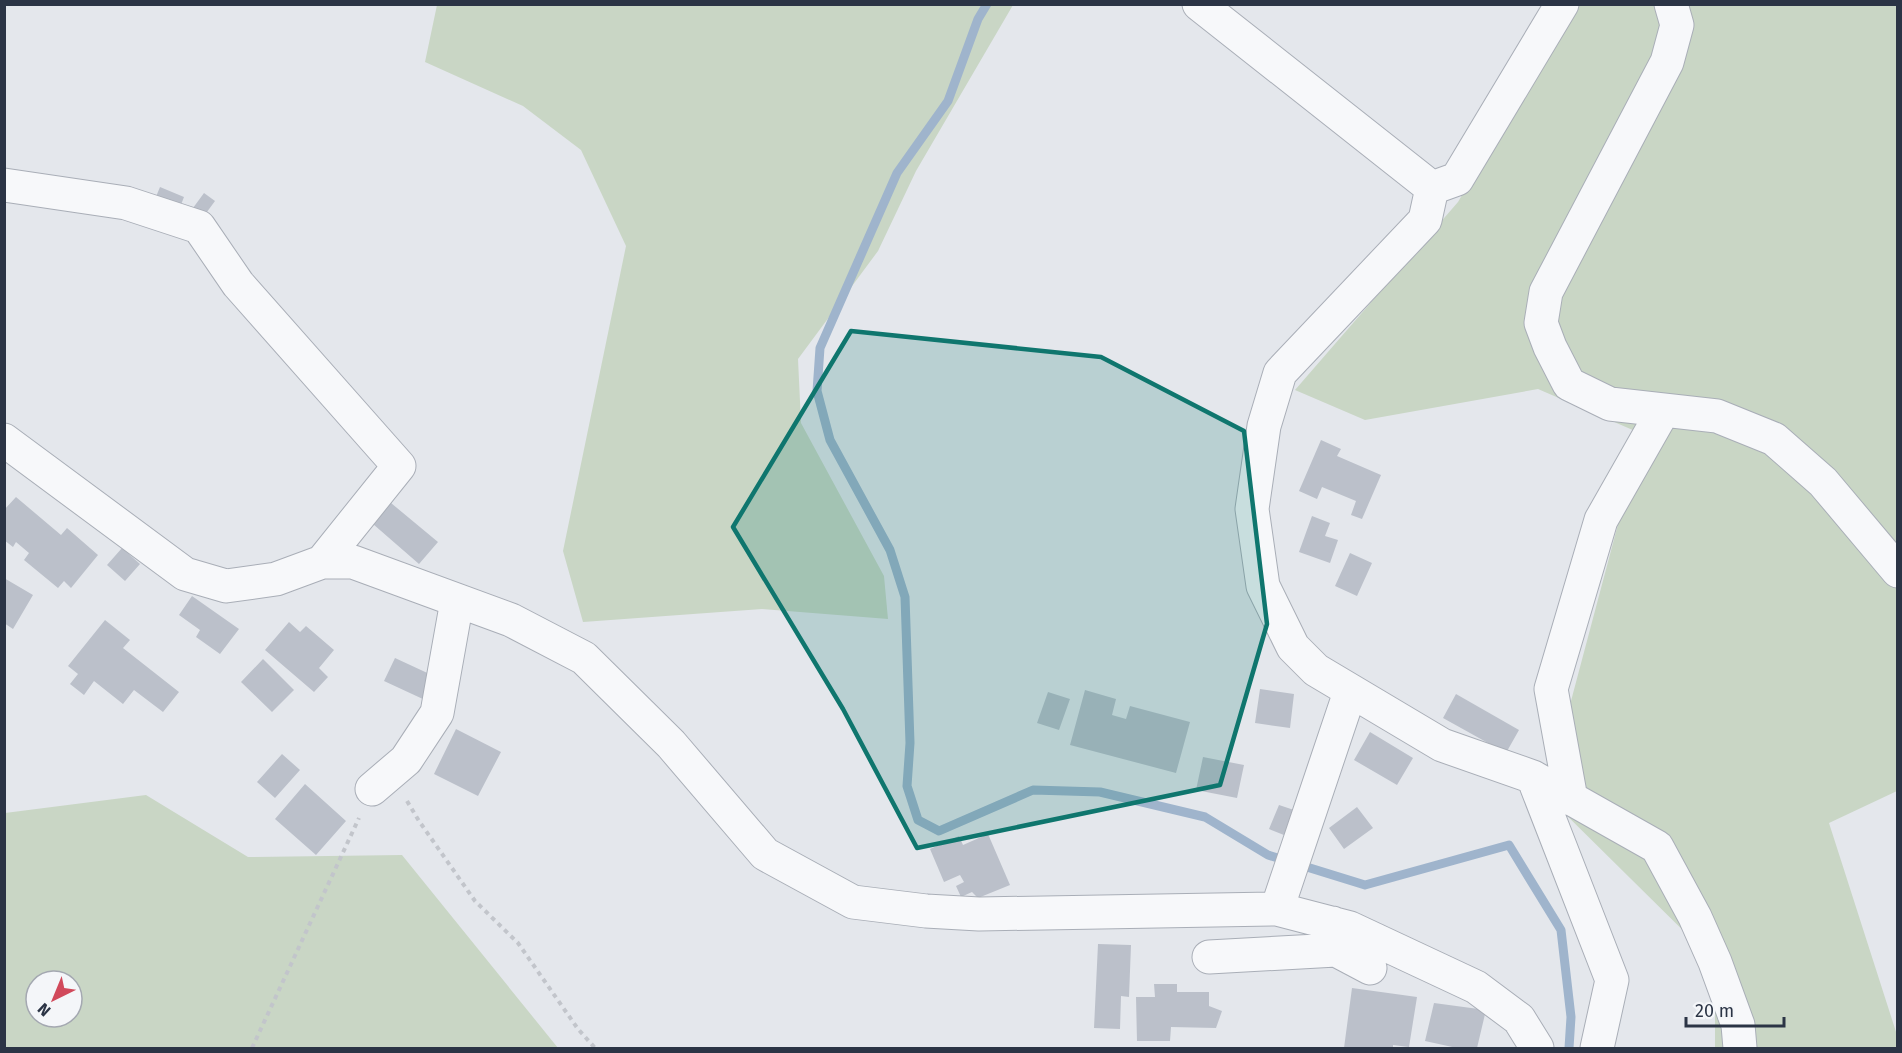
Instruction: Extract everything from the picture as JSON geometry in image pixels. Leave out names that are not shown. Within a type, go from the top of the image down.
[{"type":"street","points":[[1199,4],[1432,188]]},
{"type":"street","points":[[1432,188],[1456,179],[1562,4]]},
{"type":"street","points":[[1671,4],[1677,25],[1667,62],[1546,292],[1541,323],[1550,347],[1569,384],[1610,404],[1717,416],[1774,439],[1823,482],[1898,571]]},
{"type":"street","points":[[4,185],[126,203],[199,227],[238,284],[399,466],[321,562]]},
{"type":"street","points":[[1432,188],[1425,220],[1280,373],[1264,426],[1252,509],[1263,586],[1293,647],[1316,670],[1442,745],[1533,777],[1657,848],[1695,917],[1715,962],[1738,1025],[1740,1048]]},
{"type":"street","points":[[1571,799],[1551,689],[1601,520],[1663,411]]},
{"type":"street","points":[[4,440],[185,574],[226,586],[276,579],[321,562],[353,562],[511,620],[584,658],[671,744],[765,854],[853,902],[926,911],[980,914],[1281,898],[1334,937],[1370,968]]},
{"type":"street","points":[[372,789],[406,760],[437,713],[457,601]]},
{"type":"street","points":[[1281,898],[1350,692]]},
{"type":"street","points":[[1533,777],[1612,980],[1597,1048]]},
{"type":"street","points":[[1209,957],[1334,937],[1350,928],[1476,987],[1519,1019],[1537,1048]]},
{"type":"path","points":[[252,1048],[372,789],[404,796],[475,901],[518,943],[578,1029],[595,1048]]},
{"type":"highlighted area","points":[[851,331],[1101,357],[1244,431],[1267,624],[1220,785],[917,848],[843,709],[733,527]]},
{"type":"green space","points":[[437,5],[1013,5],[916,171],[878,251],[798,359],[801,423],[884,576],[888,619],[762,609],[583,622],[563,551],[626,246],[581,150],[523,106],[425,62]]},
{"type":"green space","points":[[1573,5],[1897,5],[1897,791],[1829,823],[1897,1035],[1897,1048],[1715,1048],[1715,962],[1546,795],[1642,434],[1538,389],[1365,420],[1295,390],[1458,202]]},
{"type":"green space","points":[[146,795],[248,857],[402,855],[558,1048],[5,1048],[5,813]]},
{"type":"building","points":[[160,187],[184,197],[177,215],[153,204]]},
{"type":"building","points":[[204,193],[215,201],[204,216],[193,208]]},
{"type":"building","points":[[1321,440],[1341,449],[1337,456],[1381,475],[1362,519],[1351,515],[1356,501],[1322,487],[1317,499],[1299,491]]},
{"type":"building","points":[[16,497],[61,535],[67,528],[98,555],[71,588],[64,581],[58,588],[24,560],[29,553],[16,542],[13,547],[4,540],[4,510]]},
{"type":"building","points":[[391,503],[438,542],[419,564],[373,524]]},
{"type":"building","points":[[1312,516],[1330,523],[1325,536],[1338,540],[1330,563],[1299,552]]},
{"type":"building","points":[[122,548],[140,564],[125,581],[107,565]]},
{"type":"building","points":[[1350,553],[1372,563],[1357,596],[1335,586]]},
{"type":"building","points":[[4,578],[33,595],[13,629],[4,623]]},
{"type":"building","points":[[192,596],[239,629],[220,654],[196,637],[200,630],[179,615]]},
{"type":"building","points":[[105,620],[130,640],[123,648],[179,692],[163,712],[134,690],[123,704],[94,681],[84,695],[70,684],[78,674],[68,666]]},
{"type":"building","points":[[289,622],[300,632],[306,626],[334,650],[319,668],[328,677],[314,692],[265,650]]},
{"type":"building","points":[[395,658],[436,677],[425,700],[384,681]]},
{"type":"building","points":[[263,659],[294,690],[272,712],[241,682]]},
{"type":"building","points":[[1260,689],[1294,694],[1290,728],[1255,723]]},
{"type":"building","points":[[1085,690],[1116,699],[1112,715],[1126,719],[1130,706],[1190,722],[1176,773],[1070,745]]},
{"type":"building","points":[[1048,692],[1070,699],[1059,730],[1037,723]]},
{"type":"building","points":[[1456,694],[1519,730],[1506,753],[1443,718]]},
{"type":"building","points":[[456,729],[501,752],[478,796],[434,774]]},
{"type":"building","points":[[1370,732],[1413,758],[1397,785],[1354,760]]},
{"type":"building","points":[[282,754],[300,770],[275,798],[257,782]]},
{"type":"building","points":[[1203,757],[1244,765],[1237,798],[1196,790]]},
{"type":"building","points":[[305,784],[346,821],[316,855],[275,819]]},
{"type":"building","points":[[1279,805],[1300,812],[1289,837],[1269,829]]},
{"type":"building","points":[[1357,807],[1373,828],[1344,849],[1329,828]]},
{"type":"building","points":[[988,834],[1010,885],[978,898],[972,892],[961,897],[956,886],[964,882],[960,875],[944,882],[930,849],[959,836],[963,845]]},
{"type":"building","points":[[1098,944],[1131,945],[1129,997],[1121,996],[1120,1029],[1094,1028]]},
{"type":"building","points":[[1154,984],[1177,984],[1177,992],[1209,992],[1209,1006],[1222,1011],[1216,1028],[1171,1027],[1170,1041],[1137,1041],[1136,997],[1155,997]]},
{"type":"building","points":[[1352,988],[1417,997],[1409,1047],[1393,1045],[1393,1048],[1344,1048]]},
{"type":"building","points":[[1434,1003],[1486,1010],[1477,1048],[1457,1048],[1425,1041]]},
{"type":"waterway","points":[[987,4],[978,19],[948,101],[897,173],[820,348],[817,391],[830,440],[890,550],[905,597],[910,743],[907,786],[918,820],[939,831],[1033,790],[1100,792],[1205,817],[1268,855],[1365,885],[1509,845],[1561,930],[1571,1017],[1569,1048]]}]
